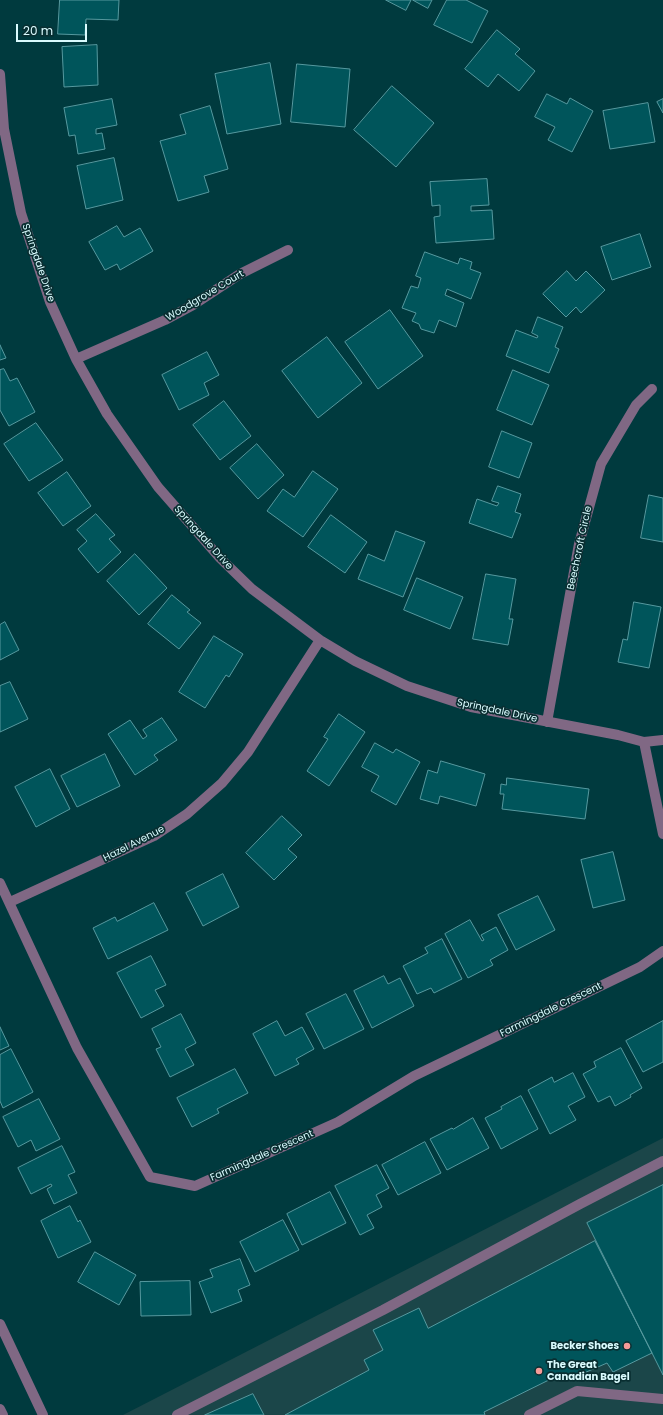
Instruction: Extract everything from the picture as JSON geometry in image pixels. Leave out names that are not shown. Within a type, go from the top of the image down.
[{"type":"street","name":"Springdale Drive","points":[[0,74],[4,129],[20,213],[50,302],[76,359],[107,414],[158,488],[220,558],[252,589],[320,640],[355,661],[407,686],[472,707],[618,735],[644,742],[663,740]]},
{"type":"street","name":"Woodgrove Court","points":[[76,359],[165,320],[193,305],[240,274],[288,250]]},
{"type":"street","name":"Beechcroft Circle","points":[[547,722],[579,544],[601,464],[636,405],[652,389]]},
{"type":"street","name":"Hazel Avenue","points":[[10,902],[154,836],[187,814],[222,783],[248,752],[320,640]]},
{"type":"street","points":[[644,742],[663,834]]},
{"type":"street","name":"Farmingdale Crescent","points":[[0,883],[77,1048],[150,1177],[195,1186],[338,1122],[414,1076],[640,967],[663,951]]},
{"type":"street","points":[[177,1415],[383,1310],[573,1207],[663,1161]]},
{"type":"street","points":[[0,1324],[43,1415]]},
{"type":"street","points":[[529,1415],[577,1391],[663,1399]]},
{"type":"street","points":[[0,1409],[3,1415]]},
{"type":"shaded area","points":[[663,1138],[663,1415],[123,1415]]},
{"type":"building","points":[[60,0],[119,0],[118,20],[86,19],[85,35],[58,34]]},
{"type":"building","points":[[386,0],[411,0],[406,10]]},
{"type":"building","points":[[413,0],[432,0],[428,8]]},
{"type":"building","points":[[447,0],[466,0],[488,11],[472,43],[434,25]]},
{"type":"building","points":[[497,30],[520,49],[515,54],[535,71],[519,91],[498,74],[488,87],[465,69]]},
{"type":"building","points":[[97,45],[98,85],[64,87],[62,47]]},
{"type":"building","points":[[270,63],[281,124],[227,134],[215,74]]},
{"type":"building","points":[[297,64],[350,69],[345,127],[291,122]]},
{"type":"building","points":[[392,86],[434,123],[396,167],[354,130]]},
{"type":"building","points":[[547,94],[567,104],[570,98],[593,111],[572,152],[548,140],[555,127],[535,117]]},
{"type":"building","points":[[112,99],[117,125],[96,129],[96,134],[102,133],[105,149],[78,154],[75,135],[69,136],[64,108]]},
{"type":"building","points":[[663,99],[663,113],[657,102]]},
{"type":"building","points":[[648,103],[655,142],[610,149],[603,111]]},
{"type":"building","points":[[210,106],[228,169],[204,176],[209,192],[178,201],[160,141],[186,134],[180,115]]},
{"type":"building","points":[[114,158],[123,200],[86,209],[77,166]]},
{"type":"building","points":[[487,179],[489,205],[471,206],[471,211],[492,210],[494,239],[436,243],[434,217],[440,216],[440,205],[432,206],[430,182]]},
{"type":"building","points":[[117,226],[124,237],[140,228],[153,251],[120,270],[117,264],[105,270],[89,242]]},
{"type":"building","points":[[640,234],[651,267],[612,280],[601,247]]},
{"type":"building","points":[[425,252],[458,264],[460,258],[472,262],[470,269],[481,273],[471,299],[447,289],[445,295],[464,303],[456,327],[439,320],[434,333],[421,329],[419,324],[412,321],[416,313],[402,308],[411,286],[418,288],[421,278],[416,276]]},
{"type":"building","points":[[567,271],[576,281],[586,271],[605,290],[581,313],[576,307],[566,317],[543,294]]},
{"type":"building","points":[[390,310],[423,356],[378,389],[345,342]]},
{"type":"building","points":[[538,317],[563,327],[555,347],[559,349],[549,373],[506,356],[516,330],[537,338],[538,336],[532,333]]},
{"type":"building","points":[[327,337],[362,383],[318,418],[282,371]]},
{"type":"building","points":[[0,345],[6,358],[0,360]]},
{"type":"building","points":[[207,352],[219,375],[204,383],[209,395],[179,410],[162,375]]},
{"type":"building","points":[[4,369],[10,381],[17,378],[35,412],[9,426],[0,410],[0,370]]},
{"type":"building","points":[[513,370],[549,385],[532,425],[497,410]]},
{"type":"building","points":[[224,401],[251,436],[220,460],[193,425]]},
{"type":"building","points":[[36,423],[63,460],[29,481],[4,444]]},
{"type":"building","points":[[502,431],[532,443],[519,478],[489,467]]},
{"type":"building","points":[[257,444],[284,475],[258,499],[230,468]]},
{"type":"building","points":[[313,471],[338,489],[303,537],[267,511],[283,489],[294,497]]},
{"type":"building","points":[[67,472],[91,506],[63,526],[38,493]]},
{"type":"building","points":[[498,486],[521,494],[515,512],[521,514],[512,538],[469,523],[477,499],[497,506],[499,503],[492,501]]},
{"type":"building","points":[[649,495],[663,498],[663,542],[641,538]]},
{"type":"building","points":[[96,514],[115,535],[109,539],[121,552],[98,573],[78,549],[87,541],[77,530]]},
{"type":"building","points":[[331,515],[367,542],[345,573],[308,547]]},
{"type":"building","points":[[396,531],[425,542],[403,597],[358,579],[368,554],[384,561]]},
{"type":"building","points":[[135,554],[167,588],[139,615],[107,581]]},
{"type":"building","points":[[486,574],[516,579],[509,619],[513,619],[508,645],[473,639]]},
{"type":"building","points":[[417,578],[463,597],[450,629],[404,610]]},
{"type":"building","points":[[172,595],[190,610],[187,612],[201,623],[179,649],[148,624]]},
{"type":"building","points":[[634,602],[661,607],[649,668],[618,662],[623,639],[627,640]]},
{"type":"building","points":[[5,622],[19,650],[0,660],[0,625]]},
{"type":"building","points":[[214,636],[243,654],[229,677],[226,675],[205,708],[179,692]]},
{"type":"building","points":[[10,682],[28,719],[0,732],[0,686]]},
{"type":"building","points":[[339,714],[365,732],[329,786],[307,771],[328,739],[324,737]]},
{"type":"building","points":[[162,718],[177,740],[154,755],[158,760],[135,775],[108,734],[130,720],[143,739],[147,736],[143,730]]},
{"type":"building","points":[[375,743],[393,753],[396,749],[420,762],[396,805],[371,791],[379,776],[362,767]]},
{"type":"building","points":[[105,754],[120,786],[77,807],[61,776]]},
{"type":"building","points":[[441,761],[485,774],[476,806],[440,796],[438,804],[420,799],[428,770],[437,773]]},
{"type":"building","points":[[50,769],[70,809],[36,827],[15,787]]},
{"type":"building","points":[[507,778],[589,789],[585,819],[502,809],[504,794],[500,794],[501,784],[506,785]]},
{"type":"building","points":[[282,816],[302,835],[288,849],[297,857],[274,880],[246,853]]},
{"type":"building","points":[[613,852],[625,900],[593,908],[581,860]]},
{"type":"building","points":[[223,874],[239,907],[203,926],[186,893]]},
{"type":"building","points":[[538,896],[555,930],[516,950],[498,915]]},
{"type":"building","points":[[154,903],[168,930],[108,959],[93,928],[115,917],[117,921]]},
{"type":"building","points":[[470,920],[482,941],[484,940],[481,935],[496,927],[508,950],[490,960],[493,965],[468,978],[445,934]]},
{"type":"building","points":[[442,939],[462,979],[434,993],[431,988],[417,994],[403,966],[428,953],[425,948]]},
{"type":"building","points":[[151,956],[166,985],[155,990],[164,1006],[141,1018],[117,973]]},
{"type":"building","points":[[384,976],[388,984],[400,978],[414,1006],[372,1028],[354,991]]},
{"type":"building","points":[[346,994],[364,1029],[324,1049],[306,1014]]},
{"type":"building","points":[[181,1014],[196,1043],[185,1049],[194,1065],[170,1077],[156,1049],[161,1047],[152,1029]]},
{"type":"building","points":[[277,1021],[285,1036],[302,1027],[314,1049],[296,1059],[299,1064],[275,1076],[253,1034]]},
{"type":"building","points":[[663,1021],[663,1062],[643,1072],[626,1041]]},
{"type":"building","points":[[0,1027],[9,1046],[0,1050]]},
{"type":"building","points":[[621,1048],[642,1088],[630,1095],[631,1097],[615,1106],[610,1096],[598,1102],[583,1074],[596,1067],[594,1062]]},
{"type":"building","points":[[11,1049],[33,1092],[3,1108],[0,1101],[0,1055]]},
{"type":"building","points":[[235,1069],[248,1093],[217,1109],[219,1113],[192,1127],[177,1098]]},
{"type":"building","points":[[573,1073],[585,1097],[568,1106],[576,1120],[550,1134],[528,1090],[552,1077],[554,1082]]},
{"type":"building","points":[[521,1096],[538,1129],[501,1149],[485,1118]]},
{"type":"building","points":[[39,1099],[60,1139],[36,1151],[31,1140],[18,1147],[3,1117]]},
{"type":"building","points":[[473,1118],[489,1148],[447,1170],[430,1139]]},
{"type":"building","points":[[425,1142],[441,1173],[398,1195],[382,1165]]},
{"type":"building","points":[[62,1146],[75,1172],[68,1175],[77,1193],[54,1204],[47,1189],[52,1186],[51,1184],[31,1194],[18,1168]]},
{"type":"building","points":[[377,1165],[389,1188],[376,1195],[382,1207],[367,1215],[374,1228],[360,1235],[335,1186]]},
{"type":"building","points":[[663,1185],[663,1375],[587,1223]]},
{"type":"building","points":[[330,1192],[346,1223],[302,1245],[287,1214]]},
{"type":"building","points":[[70,1206],[78,1222],[80,1220],[91,1242],[58,1258],[41,1221]]},
{"type":"building","points":[[283,1220],[299,1250],[255,1272],[240,1242]]},
{"type":"building","points":[[595,1241],[652,1353],[613,1372],[607,1363],[568,1380],[563,1373],[484,1412],[485,1415],[285,1415],[369,1370],[364,1360],[383,1350],[373,1330],[419,1308],[428,1328]]},
{"type":"building","points":[[95,1252],[136,1275],[119,1305],[78,1282]]},
{"type":"building","points":[[240,1259],[250,1285],[238,1290],[242,1301],[211,1313],[199,1282],[213,1277],[210,1270]]},
{"type":"building","points":[[190,1281],[191,1315],[141,1316],[140,1282]]},
{"type":"building","points":[[253,1394],[264,1415],[205,1415]]},
{"type":"place","name":"Becker Shoes","points":[[627,1346]]},
{"type":"place","name":"The Great Canadian Bagel","points":[[539,1371]]}]
